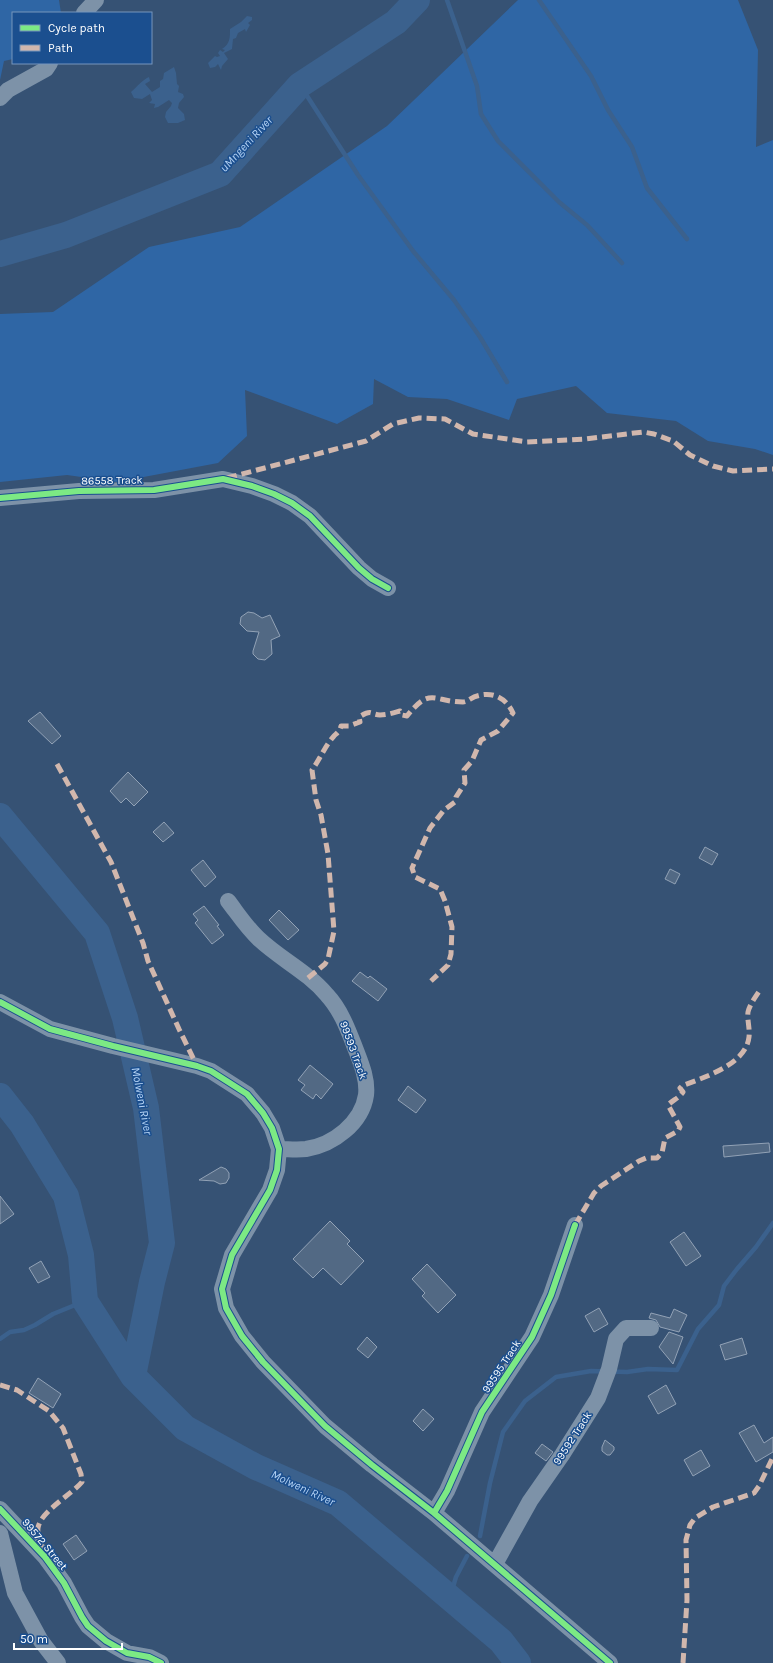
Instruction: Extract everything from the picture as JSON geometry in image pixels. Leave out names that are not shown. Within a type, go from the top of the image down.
[{"type":"street","points":[[85,12],[96,0]]},
{"type":"street","points":[[0,98],[8,90],[46,68],[49,64]]},
{"type":"street","name":"86558 Track","points":[[0,498],[79,491],[154,490],[223,479],[252,486],[274,494],[292,504],[310,516],[359,568],[372,579],[388,588]]},
{"type":"street","name":"99593 Track","points":[[228,902],[258,939],[326,993],[338,1009],[364,1072],[366,1096],[358,1117],[337,1136],[317,1146],[306,1149],[279,1149]]},
{"type":"street","points":[[0,1002],[50,1029],[197,1066],[211,1071],[246,1094],[263,1113],[272,1128],[279,1149],[277,1170],[270,1190],[232,1255],[222,1289],[226,1308],[242,1336],[263,1362],[325,1426],[434,1513],[610,1663]]},
{"type":"street","name":"99595 Track","points":[[434,1513],[447,1491],[482,1412],[532,1337],[551,1295],[575,1225]]},
{"type":"street","name":"99592 Track","points":[[494,1564],[526,1508],[598,1398],[609,1369],[616,1339],[626,1328],[651,1328]]},
{"type":"street","name":"99572 Street","points":[[0,1509],[45,1557],[64,1583],[88,1626],[106,1641],[127,1653],[149,1657],[161,1663]]},
{"type":"street","points":[[0,1533],[15,1593],[41,1640],[58,1663]]},
{"type":"shaded area","points":[[0,0],[59,0],[61,12],[12,12],[12,59],[4,61],[0,80]]},
{"type":"shaded area","points":[[518,0],[738,0],[758,50],[756,147],[773,140],[773,455],[755,449],[708,441],[676,421],[607,413],[576,386],[517,399],[509,420],[447,399],[408,397],[374,379],[373,404],[337,424],[245,390],[247,436],[218,463],[117,482],[67,475],[0,482],[0,314],[53,312],[149,247],[240,227],[387,126]]},
{"type":"shaded area","points":[[247,16],[252,17],[252,20],[248,23],[250,25],[246,32],[245,29],[238,33],[236,38],[233,39],[232,49],[224,53],[228,59],[222,66],[221,70],[218,64],[215,67],[210,68],[208,63],[215,56],[220,56],[218,53],[220,50],[223,52],[225,50],[222,49],[227,45],[229,40],[230,29]]},
{"type":"shaded area","points":[[174,67],[177,84],[179,86],[178,92],[183,94],[184,97],[179,103],[178,108],[184,114],[185,120],[178,123],[168,123],[165,117],[166,112],[172,103],[169,100],[154,108],[155,104],[149,103],[152,100],[150,94],[142,99],[134,98],[131,92],[149,77],[150,81],[145,84],[152,92],[160,87],[160,81],[163,79],[164,73]]},
{"type":"building","points":[[248,612],[254,613],[262,618],[270,615],[280,636],[271,640],[272,654],[265,660],[258,659],[253,654],[259,632],[247,631],[240,624],[241,617]]},
{"type":"building","points":[[40,712],[61,736],[52,744],[28,721]]},
{"type":"building","points":[[128,772],[148,792],[134,806],[126,798],[121,803],[110,791]]},
{"type":"building","points":[[164,822],[174,833],[163,842],[153,832]]},
{"type":"building","points":[[705,847],[718,854],[712,865],[699,858]]},
{"type":"building","points":[[203,860],[216,877],[205,887],[191,870]]},
{"type":"building","points":[[670,869],[680,874],[675,884],[665,879]]},
{"type":"building","points":[[204,906],[219,925],[217,926],[224,935],[212,944],[195,923],[198,920],[193,914]]},
{"type":"building","points":[[279,910],[299,930],[288,940],[269,920]]},
{"type":"building","points":[[360,972],[368,978],[370,976],[387,989],[378,1001],[352,981]]},
{"type":"building","points":[[310,1065],[333,1084],[321,1099],[316,1094],[313,1099],[301,1090],[305,1085],[298,1080]]},
{"type":"building","points":[[408,1086],[426,1100],[416,1113],[398,1100]]},
{"type":"building","points":[[769,1143],[770,1152],[724,1157],[723,1146]]},
{"type":"building","points":[[221,1167],[226,1169],[229,1173],[229,1178],[226,1183],[220,1184],[214,1181],[199,1180]]},
{"type":"building","points":[[0,1196],[14,1214],[0,1224]]},
{"type":"building","points":[[330,1221],[350,1241],[347,1244],[364,1261],[341,1285],[323,1268],[313,1278],[293,1259]]},
{"type":"building","points":[[684,1232],[701,1256],[686,1266],[670,1242]]},
{"type":"building","points":[[41,1261],[50,1277],[38,1283],[29,1268]]},
{"type":"building","points":[[427,1264],[456,1295],[438,1313],[422,1296],[425,1293],[412,1279]]},
{"type":"building","points":[[599,1308],[608,1324],[594,1332],[585,1316]]},
{"type":"building","points":[[674,1309],[687,1315],[679,1332],[660,1327],[656,1320],[649,1318],[651,1313],[670,1318]]},
{"type":"building","points":[[669,1332],[683,1337],[673,1364],[659,1347]]},
{"type":"building","points":[[367,1337],[377,1347],[368,1358],[357,1349]]},
{"type":"building","points":[[742,1338],[747,1354],[725,1360],[720,1345]]},
{"type":"building","points":[[38,1378],[61,1394],[53,1408],[29,1393]]},
{"type":"building","points":[[666,1385],[676,1404],[658,1414],[648,1396]]},
{"type":"building","points":[[423,1409],[434,1419],[423,1431],[413,1421]]},
{"type":"building","points":[[754,1425],[764,1443],[773,1437],[773,1452],[756,1462],[739,1433]]},
{"type":"building","points":[[605,1440],[614,1447],[614,1450],[610,1455],[607,1455],[602,1451]]},
{"type":"building","points":[[542,1444],[553,1452],[546,1461],[535,1453]]},
{"type":"building","points":[[701,1450],[710,1466],[693,1476],[684,1460]]},
{"type":"building","points":[[76,1535],[87,1551],[74,1560],[63,1544]]},
{"type":"waterway","name":"uMngeni River","points":[[0,254],[66,235],[220,174],[300,85],[396,22],[417,0]]},
{"type":"waterway","points":[[447,0],[477,86],[481,114],[498,141],[559,202],[587,225],[622,263]]},
{"type":"waterway","points":[[539,0],[591,76],[608,110],[632,147],[647,188],[687,239]]},
{"type":"waterway","points":[[300,85],[358,175],[413,251],[454,300],[480,337],[507,382]]},
{"type":"waterway","name":"Molweni River","points":[[0,816],[97,933],[125,1018],[146,1108],[162,1243],[152,1282],[133,1376],[185,1428],[256,1467],[338,1503],[501,1641],[518,1663]]},
{"type":"waterway","name":"Molweni River","points":[[0,1096],[22,1124],[66,1196],[81,1255],[85,1301],[133,1376]]},
{"type":"waterway","points":[[480,1536],[490,1483],[503,1432],[525,1401],[556,1377],[591,1371],[627,1372],[648,1369],[677,1370],[698,1329],[719,1305],[724,1286],[756,1247],[773,1223]]},
{"type":"waterway","points":[[0,1339],[10,1332],[24,1330],[53,1314],[85,1301]]},
{"type":"waterway","points":[[450,1597],[456,1577],[467,1556]]},
{"type":"marked path","points":[[227,478],[366,441],[393,424],[419,418],[445,419],[473,434],[527,442],[585,439],[643,432],[654,434],[673,441],[690,455],[713,466],[733,471],[773,469]]},
{"type":"marked path","points":[[308,978],[325,964],[328,959],[334,931],[328,854],[321,815],[316,800],[312,770],[328,744],[339,731],[341,726],[349,726],[360,722],[359,717],[366,713],[383,715],[400,711],[402,715],[407,716],[415,707],[427,698],[463,702],[483,695],[494,695],[507,703],[513,713],[498,731],[481,740],[472,761],[464,770],[465,783],[456,797],[455,802],[444,810],[430,828],[412,868],[415,877],[440,889],[452,927],[451,954],[448,965],[431,981]]},
{"type":"marked path","points":[[57,764],[111,862],[143,943],[148,961],[197,1066]]},
{"type":"marked path","points":[[575,1225],[594,1193],[601,1186],[639,1161],[646,1158],[657,1158],[662,1153],[665,1138],[678,1131],[680,1127],[668,1105],[683,1092],[680,1088],[723,1069],[740,1055],[746,1047],[749,1037],[748,1012],[760,990]]},
{"type":"marked path","points":[[0,1385],[17,1390],[49,1411],[63,1428],[81,1474],[82,1482],[50,1510],[40,1522],[38,1534],[43,1553]]},
{"type":"marked path","points":[[683,1663],[687,1600],[686,1540],[690,1525],[695,1518],[713,1507],[754,1493],[772,1459]]},
{"type":"cycle path","points":[[0,498],[79,491],[154,490],[223,479],[252,486],[274,494],[292,503],[310,516],[359,568],[372,579],[388,588]]},
{"type":"cycle path","points":[[0,1002],[50,1029],[197,1066],[211,1071],[247,1094],[263,1113],[272,1128],[279,1149],[277,1170],[270,1190],[232,1255],[222,1289],[226,1308],[242,1336],[263,1362],[325,1426],[434,1513],[610,1663]]},
{"type":"cycle path","points":[[434,1513],[447,1491],[482,1412],[532,1337],[551,1295],[575,1225]]},
{"type":"cycle path","points":[[0,1509],[45,1557],[64,1583],[88,1626],[106,1641],[127,1653],[149,1657],[161,1663]]}]
